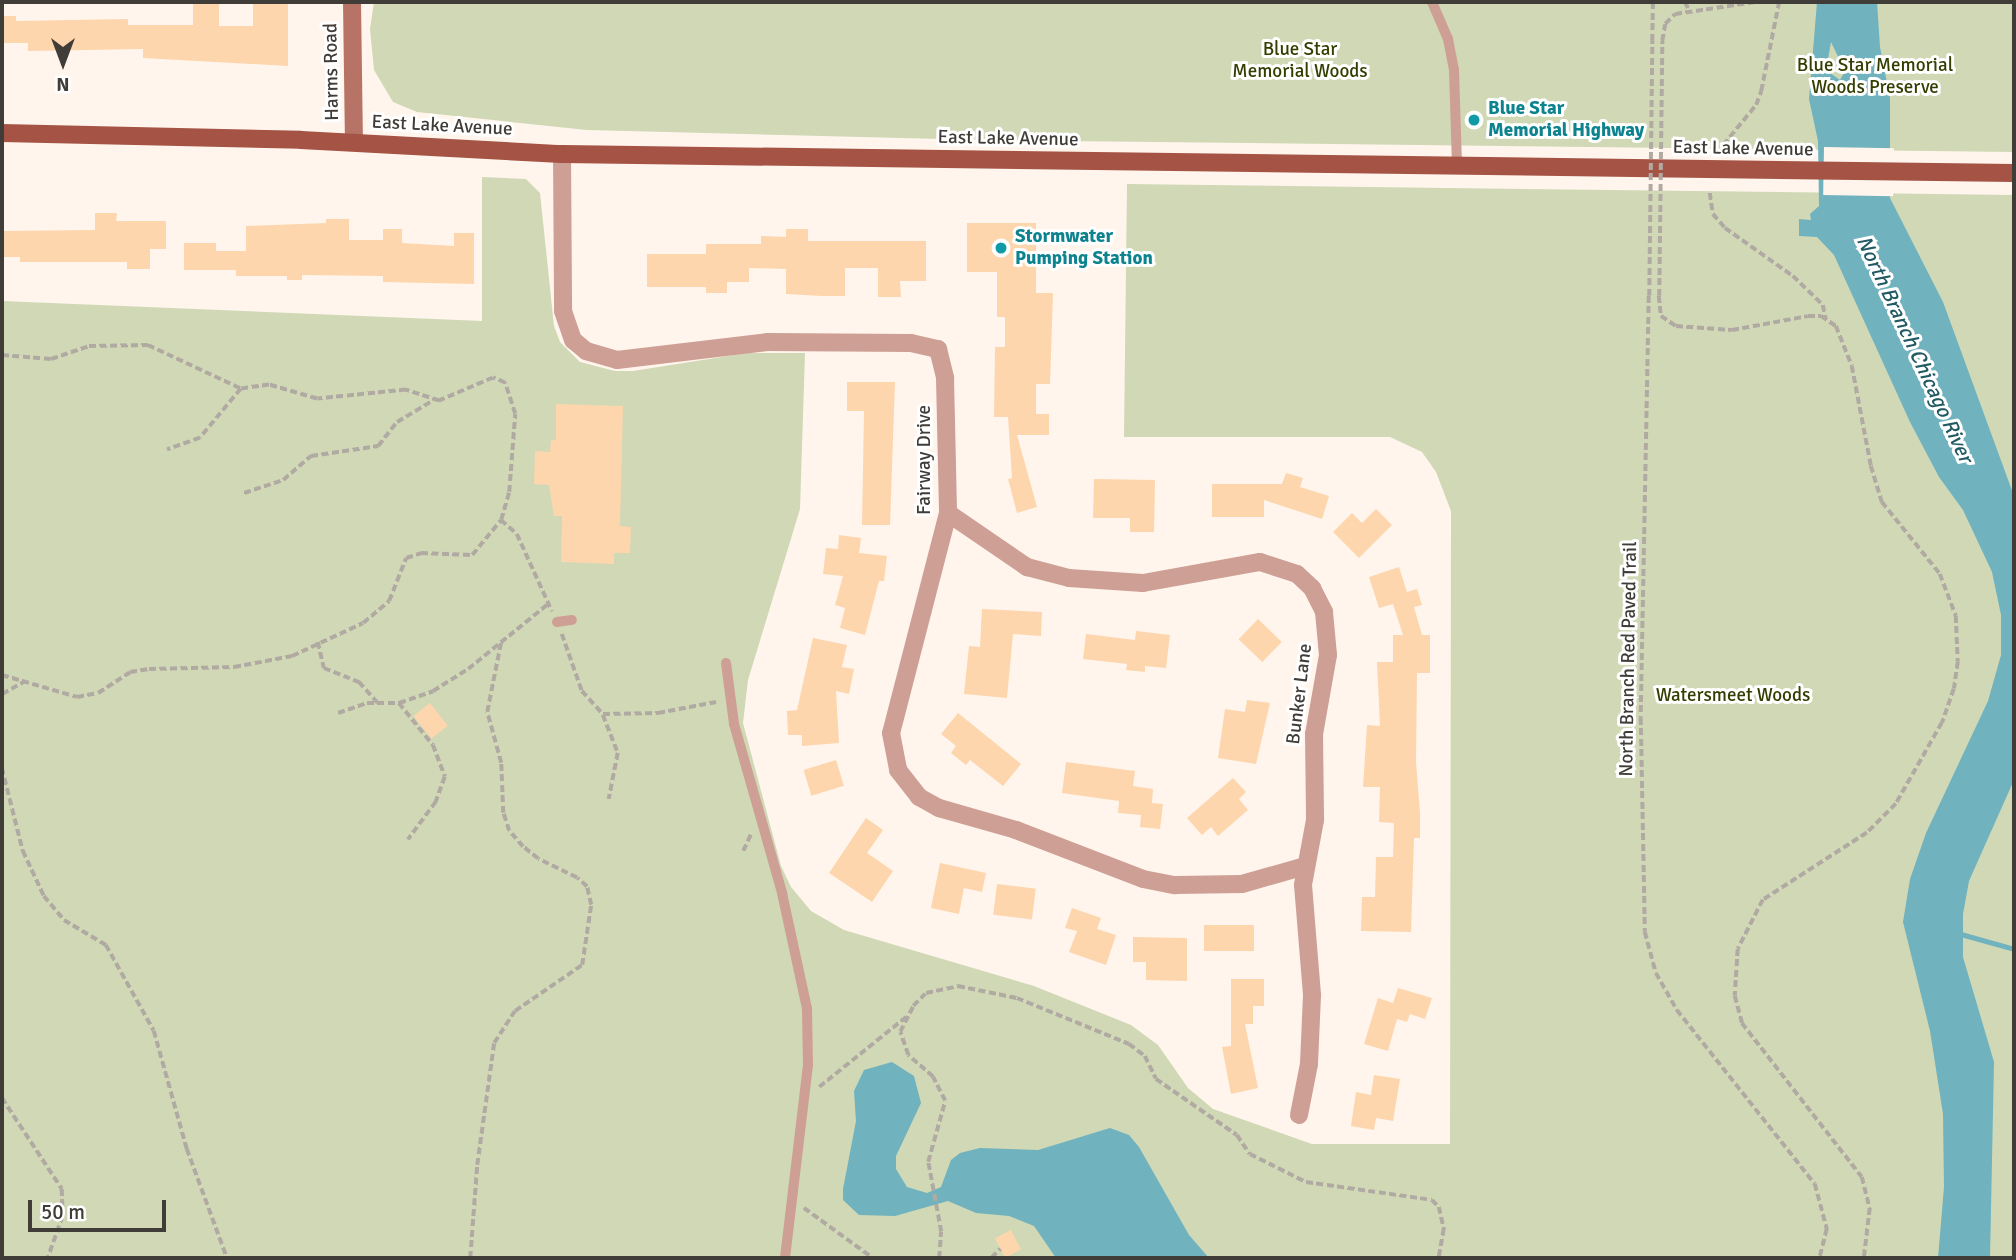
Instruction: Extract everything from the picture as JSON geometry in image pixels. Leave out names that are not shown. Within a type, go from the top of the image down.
[{"type":"main road","name":"Harms Road","points":[[352,2],[354,142]]},
{"type":"main road","name":"East Lake Avenue","points":[[2,133],[354,142],[562,154],[2014,173]]},
{"type":"street","name":"Fairway Drive","points":[[562,154],[563,311],[573,340],[586,351],[617,359],[767,342],[928,345],[938,349],[944,361],[948,513],[891,733],[898,770],[919,797],[939,808],[1027,834],[1143,879],[1175,885],[1242,884],[1305,866]]},
{"type":"street","name":"Bunker Lane","points":[[948,513],[1027,567],[1069,579],[1143,583],[1260,562],[1297,574],[1312,588],[1324,612],[1328,655],[1314,734],[1315,820],[1305,866],[1303,905],[1312,995],[1308,1064],[1299,1115]]},
{"type":"lane","points":[[1432,2],[1448,39],[1454,70],[1457,166]]},
{"type":"lane","points":[[557,622],[572,620]]},
{"type":"lane","points":[[726,663],[729,699],[805,991],[809,1037],[785,1258]]},
{"type":"path","name":"North Branch Red Paved Trail","points":[[1653,2],[1641,731],[1645,932],[1656,973],[1677,1010],[1815,1184],[1827,1230],[1819,1258]]},
{"type":"path","points":[[1659,2],[1683,2],[1689,10]]},
{"type":"path","points":[[1755,2],[1689,10],[1668,18],[1662,41],[1661,316],[1668,322],[1693,328],[1732,330],[1808,316],[1826,319],[1836,326],[1852,366],[1871,466],[1882,502],[1940,574],[1956,616],[1959,638],[1954,689],[1942,723],[1896,804],[1867,834],[1763,900],[1738,949],[1735,996],[1742,1023],[1861,1177],[1870,1208],[1864,1258]]},
{"type":"path","points":[[1723,145],[1756,106],[1779,2]]},
{"type":"path","points":[[1710,193],[1713,214],[1726,228],[1793,276],[1823,304],[1826,319]]},
{"type":"path","points":[[2,355],[51,359],[89,346],[148,345],[241,388],[270,385],[317,399],[406,390],[433,401]]},
{"type":"path","points":[[2,675],[77,697],[98,693],[130,672],[180,666],[234,667],[292,656],[363,623],[383,609],[406,558],[421,553],[472,555],[501,520],[515,430],[509,391],[500,379],[493,379],[433,401],[397,422],[378,446],[311,456],[283,480],[244,493]]},
{"type":"path","points":[[167,450],[200,438],[241,388]]},
{"type":"path","points":[[501,520],[517,534],[557,622],[582,691],[603,714],[618,752],[609,799]]},
{"type":"path","points":[[338,713],[378,703],[399,703],[448,683],[548,604]]},
{"type":"path","points":[[318,642],[324,668],[359,682],[378,703]]},
{"type":"path","points":[[470,1258],[477,1165],[494,1043],[515,1011],[582,965],[591,905],[587,887],[577,878],[538,859],[509,831],[503,813],[501,763],[487,712],[501,642]]},
{"type":"path","points":[[2,694],[25,681]]},
{"type":"path","points":[[603,714],[658,713],[729,699]]},
{"type":"path","points":[[399,703],[433,746],[445,777],[436,802],[408,840]]},
{"type":"path","points":[[2,768],[23,851],[44,896],[64,920],[106,945],[154,1031],[187,1149],[227,1258]]},
{"type":"path","points":[[802,1101],[907,1016],[926,993],[958,986],[1017,998],[1109,1033],[1137,1048],[1156,1079],[1237,1135],[1245,1150],[1266,1163],[1307,1182],[1339,1189],[1432,1200],[1439,1207],[1444,1230],[1439,1258]]},
{"type":"path","points":[[907,1016],[902,1043],[942,1087],[945,1101],[944,1117],[929,1154],[930,1181],[938,1215],[939,1258]]},
{"type":"path","points":[[2,1098],[62,1189],[63,1216],[48,1258]]},
{"type":"path","points":[[792,1202],[873,1258]]},
{"type":"path","points":[[991,1258],[1000,1249]]},
{"type":"green space","name":"Blue Star Memorial Woods Preserve","points":[[374,2],[2014,2],[2014,152],[982,140],[587,130],[417,112],[393,102],[374,70],[370,29]]},
{"type":"green space","name":"Watersmeet Woods","points":[[482,177],[526,179],[540,193],[554,326],[560,342],[580,362],[615,371],[633,371],[747,353],[805,353],[800,509],[748,680],[743,723],[781,866],[791,887],[811,911],[844,930],[1034,986],[1131,1025],[1158,1045],[1188,1088],[1213,1109],[1312,1144],[1450,1144],[1451,511],[1436,472],[1422,452],[1390,437],[1124,437],[1127,184],[2014,195],[2014,1258],[2,1258],[2,301],[482,321]]},
{"type":"water","name":"North Branch Chicago River","points":[[1817,2],[1877,2],[1880,47],[1890,98],[1890,198],[1943,302],[2014,496],[2014,780],[1969,881],[1963,914],[1963,957],[1994,1062],[1990,1258],[1938,1258],[1944,1187],[1943,1114],[1930,1031],[1903,922],[1910,879],[1926,833],[1988,701],[2001,655],[2001,615],[1992,572],[1963,510],[1939,477],[1910,422],[1834,255],[1817,237],[1799,236],[1799,219],[1811,220],[1810,214],[1819,206],[1818,141],[1809,99]],"holes":[[[1831,42],[1845,71],[1840,80],[1826,70]]]},
{"type":"water","points":[[892,1062],[914,1076],[921,1103],[896,1156],[896,1169],[907,1187],[927,1193],[941,1187],[951,1160],[960,1153],[980,1148],[1038,1150],[1110,1128],[1129,1135],[1139,1147],[1189,1235],[1209,1258],[1056,1258],[1034,1226],[1009,1216],[976,1213],[948,1201],[895,1216],[859,1215],[843,1200],[856,1121],[854,1091],[864,1070]]},
{"type":"pier","points":[[1824,147],[1894,148],[1893,196],[1823,195]]},
{"type":"building","points":[[193,2],[219,2],[219,26],[253,26],[253,2],[288,2],[288,66],[143,58],[143,49],[28,51],[28,43],[2,43],[2,16],[16,16],[16,21],[128,19],[128,25],[193,25]]},
{"type":"building","points":[[95,213],[117,213],[116,221],[166,221],[166,249],[150,249],[150,269],[127,269],[127,262],[20,262],[20,257],[2,257],[2,231],[95,230]]},
{"type":"building","points":[[326,219],[349,219],[349,240],[383,240],[383,229],[402,229],[402,243],[454,246],[454,233],[474,233],[474,284],[383,282],[383,276],[302,275],[302,280],[287,280],[287,276],[236,276],[236,270],[184,270],[184,243],[216,243],[216,251],[246,251],[246,226],[326,223]]},
{"type":"building","points":[[967,223],[1036,223],[1036,293],[1053,293],[1050,384],[1036,384],[1036,414],[1049,414],[1049,435],[1017,435],[1037,507],[1017,513],[1008,479],[1012,478],[1008,417],[994,417],[995,347],[1005,347],[1005,317],[997,317],[997,272],[967,272]]},
{"type":"building","points":[[786,229],[808,229],[808,241],[926,241],[926,281],[900,281],[901,297],[878,297],[878,268],[845,268],[845,296],[786,294],[786,269],[749,268],[749,282],[727,282],[727,293],[706,293],[706,287],[647,287],[647,254],[706,254],[706,244],[761,244],[761,236],[786,237]]},
{"type":"building","points":[[847,382],[895,382],[890,525],[862,525],[864,411],[847,411]]},
{"type":"building","points":[[556,404],[623,406],[620,526],[631,527],[630,553],[614,553],[614,564],[561,562],[562,516],[554,516],[549,485],[534,484],[535,451],[550,452],[551,440],[556,440]]},
{"type":"building","points":[[1286,473],[1303,478],[1300,487],[1329,496],[1322,519],[1264,500],[1264,517],[1212,517],[1212,484],[1282,484]]},
{"type":"building","points":[[1094,479],[1155,480],[1154,532],[1130,532],[1130,518],[1093,518]]},
{"type":"building","points":[[1376,509],[1392,525],[1359,558],[1333,532],[1352,513],[1362,523]]},
{"type":"building","points":[[839,535],[861,538],[859,553],[887,556],[884,581],[879,581],[865,635],[840,628],[845,608],[835,605],[843,576],[823,574],[826,548],[838,549]]},
{"type":"building","points":[[1399,567],[1407,592],[1417,589],[1422,605],[1414,607],[1422,635],[1430,635],[1430,673],[1417,673],[1416,762],[1420,838],[1414,838],[1411,932],[1361,931],[1362,897],[1375,897],[1376,857],[1393,857],[1394,823],[1379,822],[1380,787],[1363,787],[1367,725],[1380,726],[1377,662],[1393,662],[1393,635],[1403,635],[1393,604],[1379,608],[1369,577]]},
{"type":"building","points":[[982,609],[1042,612],[1041,636],[1013,634],[1007,698],[964,694],[969,646],[980,647]]},
{"type":"building","points":[[1258,619],[1282,642],[1262,662],[1239,639]]},
{"type":"building","points":[[1136,631],[1170,635],[1166,668],[1145,666],[1145,672],[1126,670],[1127,664],[1083,659],[1086,634],[1135,640]]},
{"type":"building","points":[[813,638],[847,645],[842,667],[854,669],[849,694],[836,691],[839,743],[802,746],[802,735],[788,735],[787,711],[797,710]]},
{"type":"building","points":[[1247,700],[1270,703],[1256,764],[1218,758],[1225,709],[1245,712]]},
{"type":"building","points":[[430,703],[448,726],[431,739],[413,716]]},
{"type":"building","points":[[958,713],[1021,764],[1003,786],[970,760],[966,765],[951,753],[956,746],[941,734]]},
{"type":"building","points":[[836,760],[844,786],[811,796],[803,770]]},
{"type":"building","points":[[1066,762],[1135,771],[1133,786],[1153,789],[1152,803],[1163,804],[1160,829],[1140,827],[1141,815],[1118,813],[1119,801],[1062,793]]},
{"type":"building","points":[[1233,778],[1246,792],[1239,799],[1248,810],[1218,836],[1211,827],[1202,835],[1187,818]]},
{"type":"building","points":[[866,818],[883,830],[867,853],[893,871],[872,902],[829,873]]},
{"type":"building","points":[[940,863],[986,873],[982,892],[964,888],[959,914],[931,908]]},
{"type":"building","points":[[997,884],[1036,889],[1032,920],[993,915]]},
{"type":"building","points":[[1072,908],[1101,918],[1097,929],[1116,935],[1106,965],[1069,952],[1077,931],[1065,928]]},
{"type":"building","points":[[1204,925],[1254,925],[1254,951],[1204,951]]},
{"type":"building","points":[[1133,937],[1187,938],[1187,981],[1146,980],[1146,962],[1133,962]]},
{"type":"building","points":[[1231,979],[1264,979],[1264,1006],[1253,1006],[1253,1024],[1245,1024],[1258,1088],[1231,1094],[1222,1047],[1231,1046]]},
{"type":"building","points":[[1398,988],[1432,998],[1425,1019],[1410,1014],[1407,1022],[1397,1019],[1388,1051],[1364,1044],[1378,998],[1393,1003]]},
{"type":"building","points":[[1374,1075],[1400,1079],[1393,1121],[1376,1118],[1374,1130],[1351,1126],[1356,1092],[1371,1095]]},
{"type":"building","points":[[1011,1230],[1021,1250],[1005,1258],[995,1238]]},
{"type":"waterway","points":[[1957,933],[2014,949]]},
{"type":"place","name":"Blue Star Memorial Highway","points":[[1474,120]]},
{"type":"place","name":"Stormwater Pumping Station","points":[[1001,248]]},
{"type":"park label","name":"Blue Star Memorial Woods","points":[[1300,61]]}]
